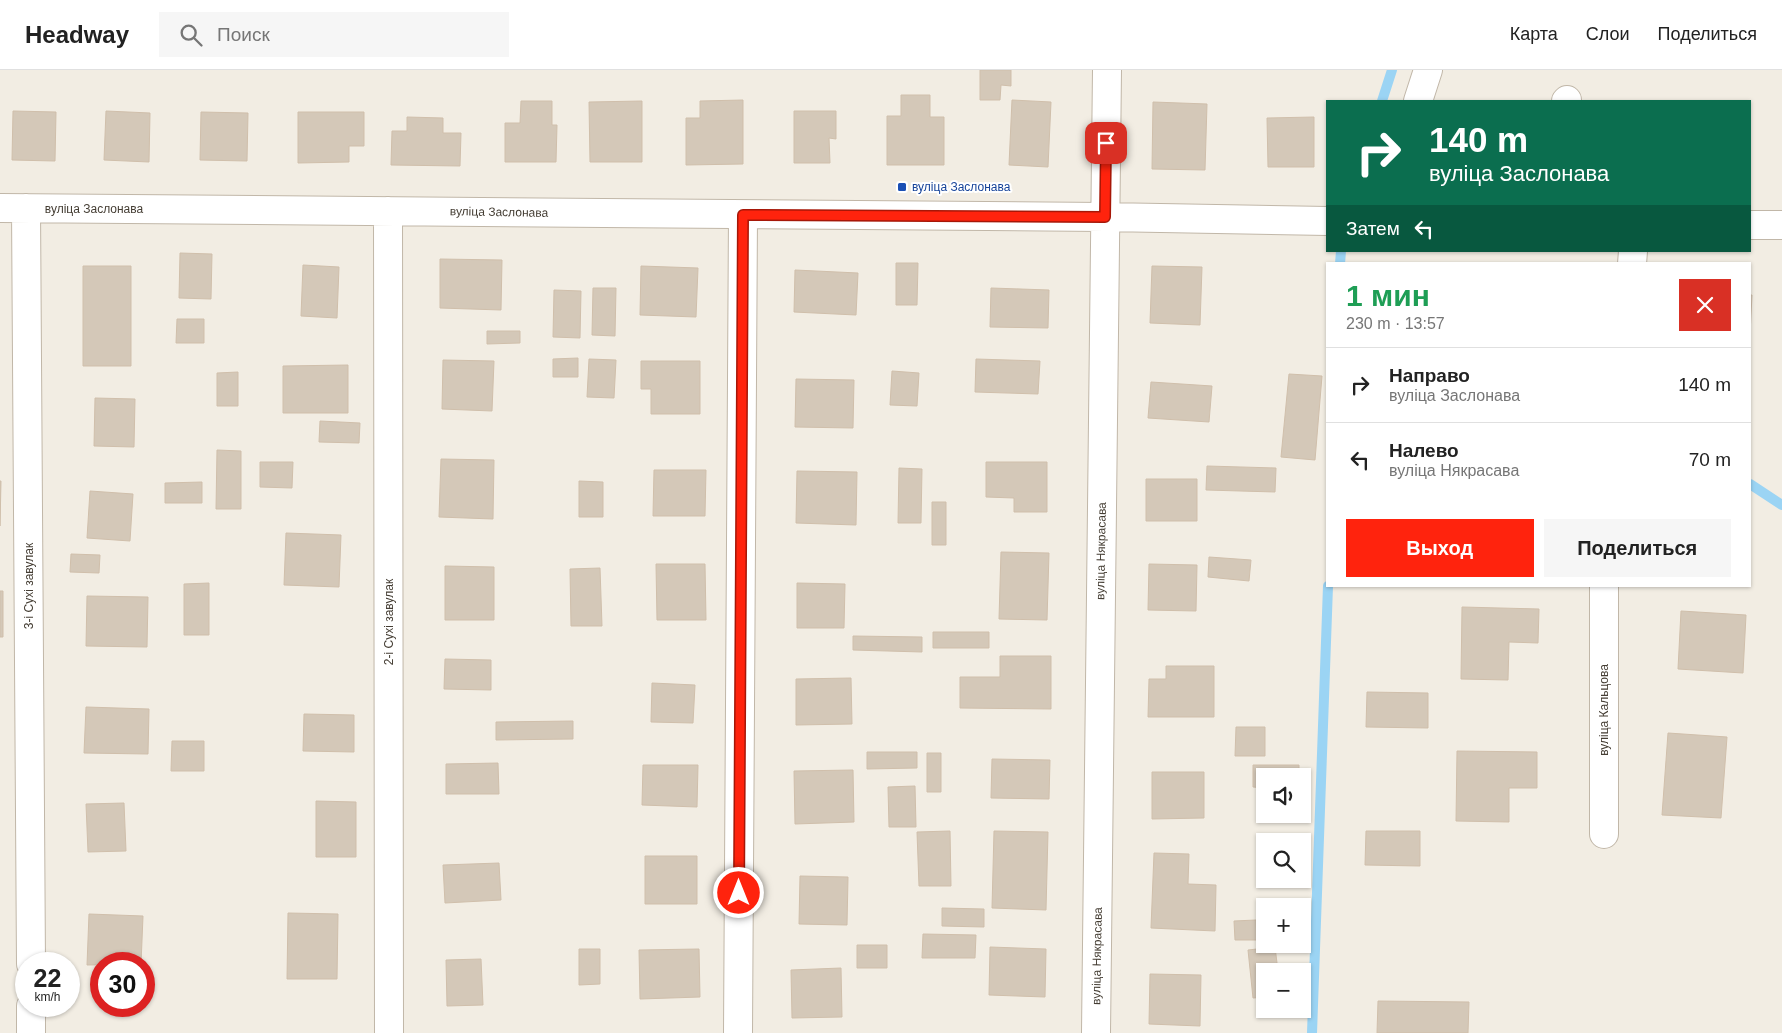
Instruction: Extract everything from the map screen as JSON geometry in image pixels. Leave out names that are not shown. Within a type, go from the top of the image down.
[{"type":"street","name":"вуліца Някрасава","points":[[1096,1033],[1107,70]]},
{"type":"street","points":[[1418,100],[1428,70]]},
{"type":"street","name":"вуліца Заслонава","points":[[13,208],[1105,217],[1326,221]]},
{"type":"street","name":"3-і Сухі завулак","points":[[13,208],[31,952]]},
{"type":"street","name":"2-і Сухі завулак","points":[[388,210],[390,1033]]},
{"type":"street","points":[[738,1033],[743,215]]},
{"type":"street","points":[[1751,225],[1782,225]]},
{"type":"street","name":"вуліца Кальцова","points":[[1604,587],[1604,834]]},
{"type":"street","points":[[31,1017],[31,1033]]},
{"type":"building","points":[[980,70],[1011,70],[1011,86],[1001,85],[1000,100],[980,100]]},
{"type":"building","points":[[901,95],[930,95],[930,117],[944,117],[944,165],[887,165],[887,116],[901,116]]},
{"type":"building","points":[[743,100],[743,164],[686,165],[686,118],[700,118],[700,101]]},
{"type":"building","points":[[1012,100],[1051,102],[1048,167],[1009,165]]},
{"type":"building","points":[[521,101],[552,101],[552,125],[557,125],[556,162],[505,162],[505,123],[520,123]]},
{"type":"building","points":[[642,101],[642,162],[590,162],[589,102]]},
{"type":"building","points":[[1153,102],[1207,104],[1205,170],[1152,169]]},
{"type":"building","points":[[13,111],[56,112],[55,161],[12,160]]},
{"type":"building","points":[[106,111],[150,113],[149,162],[104,160]]},
{"type":"building","points":[[794,111],[836,111],[836,139],[829,138],[830,163],[794,163]]},
{"type":"building","points":[[201,112],[248,113],[247,161],[200,160]]},
{"type":"building","points":[[298,112],[364,112],[364,146],[349,146],[349,162],[298,163]]},
{"type":"building","points":[[407,117],[443,118],[443,133],[461,133],[460,166],[391,165],[392,131],[407,131]]},
{"type":"building","points":[[1314,117],[1314,167],[1268,167],[1267,118]]},
{"type":"building","points":[[180,253],[212,254],[211,299],[179,298]]},
{"type":"building","points":[[440,259],[502,260],[501,310],[440,308]]},
{"type":"building","points":[[896,263],[918,263],[917,305],[896,305]]},
{"type":"building","points":[[303,265],[339,267],[337,318],[301,316]]},
{"type":"building","points":[[83,266],[131,266],[131,366],[83,366]]},
{"type":"building","points":[[641,266],[698,268],[696,317],[640,315]]},
{"type":"building","points":[[1152,266],[1202,267],[1200,325],[1150,323]]},
{"type":"building","points":[[795,270],[858,273],[856,315],[794,312]]},
{"type":"building","points":[[593,288],[616,288],[615,336],[592,335]]},
{"type":"building","points":[[991,288],[1049,290],[1048,328],[990,327]]},
{"type":"building","points":[[554,290],[581,291],[580,338],[553,337]]},
{"type":"building","points":[[177,319],[204,319],[204,343],[176,343]]},
{"type":"building","points":[[487,331],[520,331],[520,343],[487,344]]},
{"type":"building","points":[[578,358],[578,377],[553,377],[553,359]]},
{"type":"building","points":[[589,359],[616,360],[614,398],[587,397]]},
{"type":"building","points":[[976,359],[1040,361],[1038,394],[975,392]]},
{"type":"building","points":[[443,360],[494,361],[492,411],[442,409]]},
{"type":"building","points":[[641,361],[700,361],[700,414],[651,414],[651,389],[641,389]]},
{"type":"building","points":[[348,365],[348,413],[283,413],[283,366]]},
{"type":"building","points":[[892,371],[919,373],[917,406],[890,405]]},
{"type":"building","points":[[238,372],[238,406],[217,406],[217,373]]},
{"type":"building","points":[[1289,374],[1322,376],[1315,460],[1281,457]]},
{"type":"building","points":[[796,379],[854,380],[853,428],[795,427]]},
{"type":"building","points":[[1151,382],[1212,386],[1209,422],[1148,418]]},
{"type":"building","points":[[95,398],[135,399],[134,447],[94,446]]},
{"type":"building","points":[[320,421],[360,423],[359,443],[319,442]]},
{"type":"building","points":[[217,450],[241,451],[241,509],[216,509]]},
{"type":"building","points":[[441,459],[494,460],[493,519],[439,517]]},
{"type":"building","points":[[260,462],[293,462],[292,488],[260,487]]},
{"type":"building","points":[[986,462],[1047,462],[1047,512],[1014,512],[1014,498],[986,497]]},
{"type":"building","points":[[1207,466],[1276,468],[1275,492],[1206,490]]},
{"type":"building","points":[[899,468],[922,469],[921,523],[898,523]]},
{"type":"building","points":[[654,470],[706,470],[705,516],[653,516]]},
{"type":"building","points":[[797,471],[857,472],[856,525],[796,523]]},
{"type":"building","points":[[1146,479],[1197,479],[1197,521],[1146,521]]},
{"type":"building","points":[[0,481],[1,481],[0,526]]},
{"type":"building","points":[[579,481],[603,482],[603,517],[579,517]]},
{"type":"building","points":[[202,482],[202,503],[165,503],[165,483]]},
{"type":"building","points":[[90,491],[133,494],[130,541],[87,538]]},
{"type":"building","points":[[932,502],[946,502],[946,545],[932,545]]},
{"type":"building","points":[[286,533],[341,535],[339,587],[284,585]]},
{"type":"building","points":[[1001,552],[1049,553],[1047,620],[999,619]]},
{"type":"building","points":[[71,554],[100,555],[99,573],[70,572]]},
{"type":"building","points":[[1209,557],[1251,560],[1249,581],[1208,577]]},
{"type":"building","points":[[656,564],[705,564],[706,620],[657,620]]},
{"type":"building","points":[[1149,564],[1197,565],[1196,611],[1148,610]]},
{"type":"building","points":[[445,566],[494,567],[494,620],[445,620]]},
{"type":"building","points":[[600,568],[602,626],[571,626],[570,569]]},
{"type":"building","points":[[209,583],[209,635],[184,635],[184,584]]},
{"type":"building","points":[[797,583],[845,584],[844,628],[797,628]]},
{"type":"building","points":[[0,591],[3,591],[3,637],[0,637]]},
{"type":"building","points":[[87,596],[148,597],[147,647],[86,646]]},
{"type":"building","points":[[1462,607],[1539,609],[1538,643],[1509,642],[1508,680],[1461,679]]},
{"type":"building","points":[[1681,611],[1746,615],[1743,673],[1678,669]]},
{"type":"building","points":[[933,632],[989,632],[989,648],[933,648]]},
{"type":"building","points":[[853,636],[922,637],[922,652],[853,650]]},
{"type":"building","points":[[1000,656],[1051,656],[1051,709],[960,708],[960,677],[1000,677]]},
{"type":"building","points":[[445,659],[491,660],[491,690],[444,689]]},
{"type":"building","points":[[1166,666],[1214,666],[1214,717],[1148,717],[1149,679],[1166,679]]},
{"type":"building","points":[[851,678],[852,724],[796,725],[796,679]]},
{"type":"building","points":[[652,683],[695,685],[693,723],[651,722]]},
{"type":"building","points":[[1367,692],[1428,693],[1428,728],[1366,727]]},
{"type":"building","points":[[86,707],[149,709],[148,754],[84,753]]},
{"type":"building","points":[[304,714],[354,715],[354,752],[303,751]]},
{"type":"building","points":[[573,721],[573,739],[496,740],[496,722]]},
{"type":"building","points":[[1236,727],[1265,727],[1265,756],[1235,756]]},
{"type":"building","points":[[1668,733],[1727,737],[1721,818],[1662,815]]},
{"type":"building","points":[[172,741],[204,741],[204,771],[171,771]]},
{"type":"building","points":[[1457,751],[1537,752],[1537,788],[1509,788],[1509,822],[1456,821]]},
{"type":"building","points":[[867,752],[917,752],[917,768],[867,769]]},
{"type":"building","points":[[927,753],[941,753],[941,792],[927,792]]},
{"type":"building","points":[[992,759],[1050,760],[1049,799],[991,798]]},
{"type":"building","points":[[498,763],[499,794],[446,794],[446,764]]},
{"type":"building","points":[[643,765],[698,765],[697,807],[642,805]]},
{"type":"building","points":[[1253,765],[1299,765],[1299,768],[1256,768],[1256,787],[1253,787]]},
{"type":"building","points":[[853,770],[854,822],[795,824],[794,771]]},
{"type":"building","points":[[1152,772],[1204,772],[1204,818],[1152,819]]},
{"type":"building","points":[[915,786],[916,827],[889,827],[888,787]]},
{"type":"building","points":[[316,801],[356,802],[356,857],[316,857]]},
{"type":"building","points":[[124,803],[126,851],[88,852],[86,804]]},
{"type":"building","points":[[950,831],[951,886],[919,886],[917,832]]},
{"type":"building","points":[[994,831],[1048,832],[1046,910],[992,908]]},
{"type":"building","points":[[1366,831],[1420,831],[1420,866],[1365,865]]},
{"type":"building","points":[[1154,853],[1189,854],[1188,884],[1216,885],[1215,931],[1151,928]]},
{"type":"building","points":[[645,856],[697,856],[697,904],[645,904]]},
{"type":"building","points":[[499,863],[501,900],[445,903],[443,865]]},
{"type":"building","points":[[800,876],[848,877],[847,925],[799,924]]},
{"type":"building","points":[[942,908],[984,909],[984,927],[942,926]]},
{"type":"building","points":[[288,913],[338,914],[337,979],[287,979]]},
{"type":"building","points":[[89,914],[143,916],[142,952],[90,952],[90,965],[87,965]]},
{"type":"building","points":[[1256,920],[1256,940],[1235,940],[1234,921]]},
{"type":"building","points":[[923,934],[976,935],[975,958],[922,958]]},
{"type":"building","points":[[857,945],[887,945],[887,968],[857,968]]},
{"type":"building","points":[[990,947],[1046,949],[1045,997],[989,995]]},
{"type":"building","points":[[579,949],[600,949],[600,984],[579,985]]},
{"type":"building","points":[[699,949],[700,997],[640,999],[639,950]]},
{"type":"building","points":[[1256,949],[1256,953],[1276,953],[1277,963],[1256,963],[1256,998],[1253,998],[1248,950]]},
{"type":"building","points":[[481,959],[483,1005],[447,1006],[446,960]]},
{"type":"building","points":[[841,968],[842,1017],[792,1018],[791,970]]},
{"type":"building","points":[[1150,974],[1201,975],[1200,1026],[1149,1024]]},
{"type":"building","points":[[1378,1001],[1469,1002],[1468,1033],[1377,1033]]},
{"type":"waterway","points":[[1382,100],[1392,70]]},
{"type":"waterway","points":[[1340,262],[1341,252]]},
{"type":"waterway","points":[[1751,485],[1782,505]]},
{"type":"waterway","points":[[1312,1033],[1328,587]]},
{"type":"place","name":"вуліца Заслонава","points":[[902,187]]},
{"type":"route","points":[[739,893],[743,215],[1105,217],[1106,143]]}]
